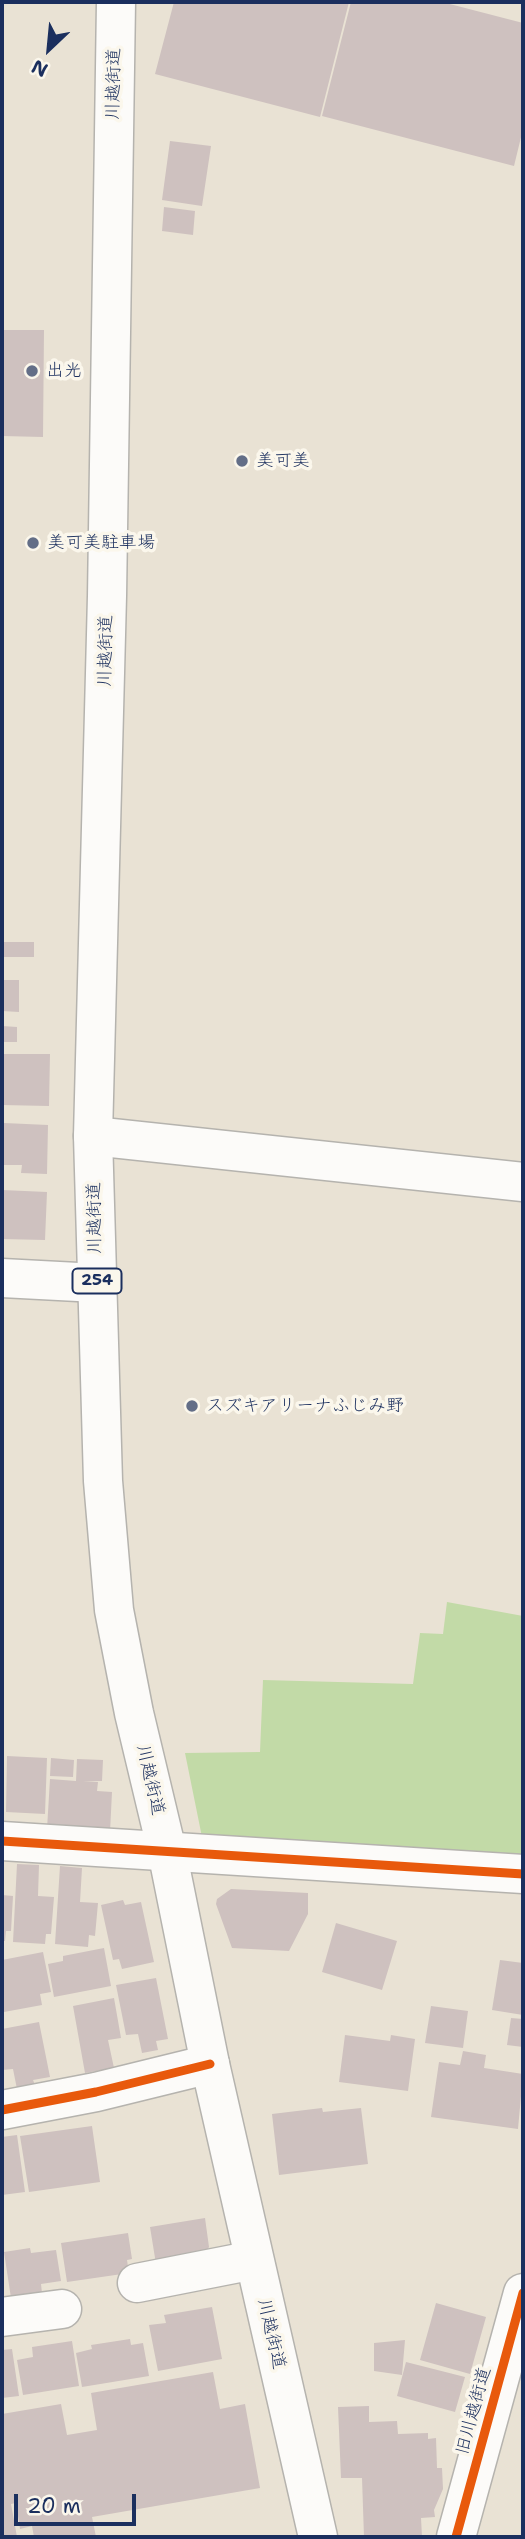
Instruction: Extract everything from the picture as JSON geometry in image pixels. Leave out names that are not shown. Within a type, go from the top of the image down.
[{"type":"main road","name":"川越街道","points":[[116,2],[107,596],[93,1136],[103,1481],[114,1610],[134,1713],[167,1852],[210,2064],[318,2537]]},
{"type":"main road","points":[[93,1136],[523,1182]]},
{"type":"main road","points":[[2,1278],[97,1283]]},
{"type":"main road","points":[[2,1841],[523,1874]]},
{"type":"main road","points":[[2,2110],[96,2092],[210,2064]]},
{"type":"main road","points":[[137,2283],[254,2260]]},
{"type":"main road","name":"旧川越街道","points":[[456,2537],[523,2293]]},
{"type":"main road","points":[[2,2317],[62,2309]]},
{"type":"green space","points":[[447,1602],[523,1616],[523,1859],[203,1842],[185,1753],[260,1752],[263,1680],[413,1684],[420,1633],[443,1634]]},
{"type":"building","points":[[174,2],[349,2],[320,117],[155,74]]},
{"type":"building","points":[[351,2],[442,2],[523,23],[523,129],[514,166],[322,116]]},
{"type":"building","points":[[170,141],[211,146],[202,206],[162,200]]},
{"type":"building","points":[[164,207],[195,211],[193,235],[162,231]]},
{"type":"building","points":[[2,330],[44,330],[43,437],[2,436]]},
{"type":"building","points":[[2,942],[34,942],[34,957],[2,957]]},
{"type":"building","points":[[2,980],[19,980],[19,1012],[2,1011]]},
{"type":"building","points":[[2,1026],[17,1027],[17,1042],[2,1042]]},
{"type":"building","points":[[2,1054],[50,1054],[49,1106],[2,1105]]},
{"type":"building","points":[[4,1123],[48,1125],[47,1174],[21,1173],[22,1165],[2,1165]]},
{"type":"building","points":[[2,1190],[47,1192],[45,1240],[2,1239]]},
{"type":"building","points":[[7,1756],[47,1758],[45,1814],[6,1812]]},
{"type":"building","points":[[51,1758],[74,1760],[73,1777],[50,1776]]},
{"type":"building","points":[[77,1759],[103,1760],[102,1781],[83,1781],[98,1782],[97,1791],[112,1792],[110,1832],[47,1829],[50,1779],[76,1781]]},
{"type":"building","points":[[17,1864],[39,1865],[38,1896],[54,1897],[51,1934],[46,1934],[45,1944],[13,1942]]},
{"type":"building","points":[[60,1866],[82,1868],[80,1902],[98,1903],[95,1936],[89,1935],[88,1947],[55,1944]]},
{"type":"building","points":[[231,1889],[308,1893],[308,1914],[289,1951],[232,1948],[216,1904],[217,1899]]},
{"type":"building","points":[[2,1895],[13,1896],[11,1931],[6,1931],[5,1941],[2,1941]]},
{"type":"building","points":[[123,1900],[125,1905],[141,1902],[154,1962],[122,1969],[119,1959],[113,1960],[101,1905]]},
{"type":"building","points":[[336,1923],[397,1941],[382,1990],[322,1972]]},
{"type":"building","points":[[104,1948],[111,1986],[54,1997],[48,1964],[63,1961],[63,1956]]},
{"type":"building","points":[[43,1952],[51,1992],[40,1994],[42,2005],[4,2012],[2,1960]]},
{"type":"building","points":[[500,1960],[523,1963],[523,2015],[492,2010]]},
{"type":"building","points":[[156,1978],[168,2039],[156,2041],[158,2050],[142,2053],[138,2034],[126,2035],[116,1985]]},
{"type":"building","points":[[114,1998],[121,2038],[108,2040],[114,2068],[85,2073],[73,2006]]},
{"type":"building","points":[[431,2006],[468,2011],[463,2048],[425,2043]]},
{"type":"building","points":[[511,2018],[523,2019],[523,2047],[507,2045]]},
{"type":"building","points":[[39,2022],[50,2077],[33,2080],[35,2085],[17,2089],[13,2069],[2,2070],[2,2029]]},
{"type":"building","points":[[345,2035],[390,2041],[391,2035],[415,2039],[408,2091],[339,2082]]},
{"type":"building","points":[[463,2051],[486,2055],[484,2068],[523,2074],[518,2129],[431,2117],[439,2062],[460,2065]]},
{"type":"building","points":[[322,2108],[323,2112],[361,2108],[368,2164],[279,2175],[272,2114]]},
{"type":"building","points":[[92,2126],[100,2182],[29,2192],[20,2136]]},
{"type":"building","points":[[17,2135],[25,2192],[2,2195],[2,2137]]},
{"type":"building","points":[[205,2218],[209,2247],[204,2256],[156,2264],[150,2227]]},
{"type":"building","points":[[128,2233],[132,2259],[127,2260],[129,2273],[67,2282],[61,2243]]},
{"type":"building","points":[[30,2248],[31,2253],[56,2250],[61,2281],[41,2284],[42,2293],[11,2298],[4,2252]]},
{"type":"building","points":[[436,2303],[486,2317],[470,2374],[420,2360]]},
{"type":"building","points":[[212,2307],[222,2359],[158,2371],[149,2325],[166,2323],[164,2315]]},
{"type":"building","points":[[130,2339],[131,2345],[143,2343],[149,2376],[82,2387],[76,2353],[92,2349],[91,2345]]},
{"type":"building","points":[[405,2340],[402,2375],[374,2371],[374,2343]]},
{"type":"building","points":[[72,2341],[79,2386],[23,2395],[17,2360],[33,2357],[32,2347]]},
{"type":"building","points":[[12,2349],[19,2396],[2,2398],[2,2350]]},
{"type":"building","points":[[406,2362],[465,2377],[455,2412],[397,2396]]},
{"type":"building","points":[[213,2372],[220,2409],[245,2404],[260,2488],[92,2517],[96,2537],[34,2537],[32,2526],[20,2529],[16,2503],[11,2504],[17,2537],[2,2537],[2,2414],[61,2404],[67,2435],[97,2430],[91,2393]]},
{"type":"building","points":[[369,2406],[369,2422],[397,2421],[398,2434],[428,2433],[428,2439],[436,2438],[437,2468],[442,2468],[443,2489],[434,2510],[435,2517],[421,2518],[422,2537],[364,2537],[362,2478],[341,2478],[338,2407]]},
{"type":"cycle path","points":[[2,1841],[523,1874]]},
{"type":"cycle path","points":[[2,2110],[96,2092],[210,2064]]},
{"type":"cycle path","points":[[456,2537],[523,2293]]},
{"type":"place","name":"出光","points":[[32,371]]},
{"type":"place","name":"美可美","points":[[242,461]]},
{"type":"place","name":"美可美駐車場","points":[[33,543]]},
{"type":"place","name":"スズキアリーナふじみ野","points":[[192,1406]]}]
